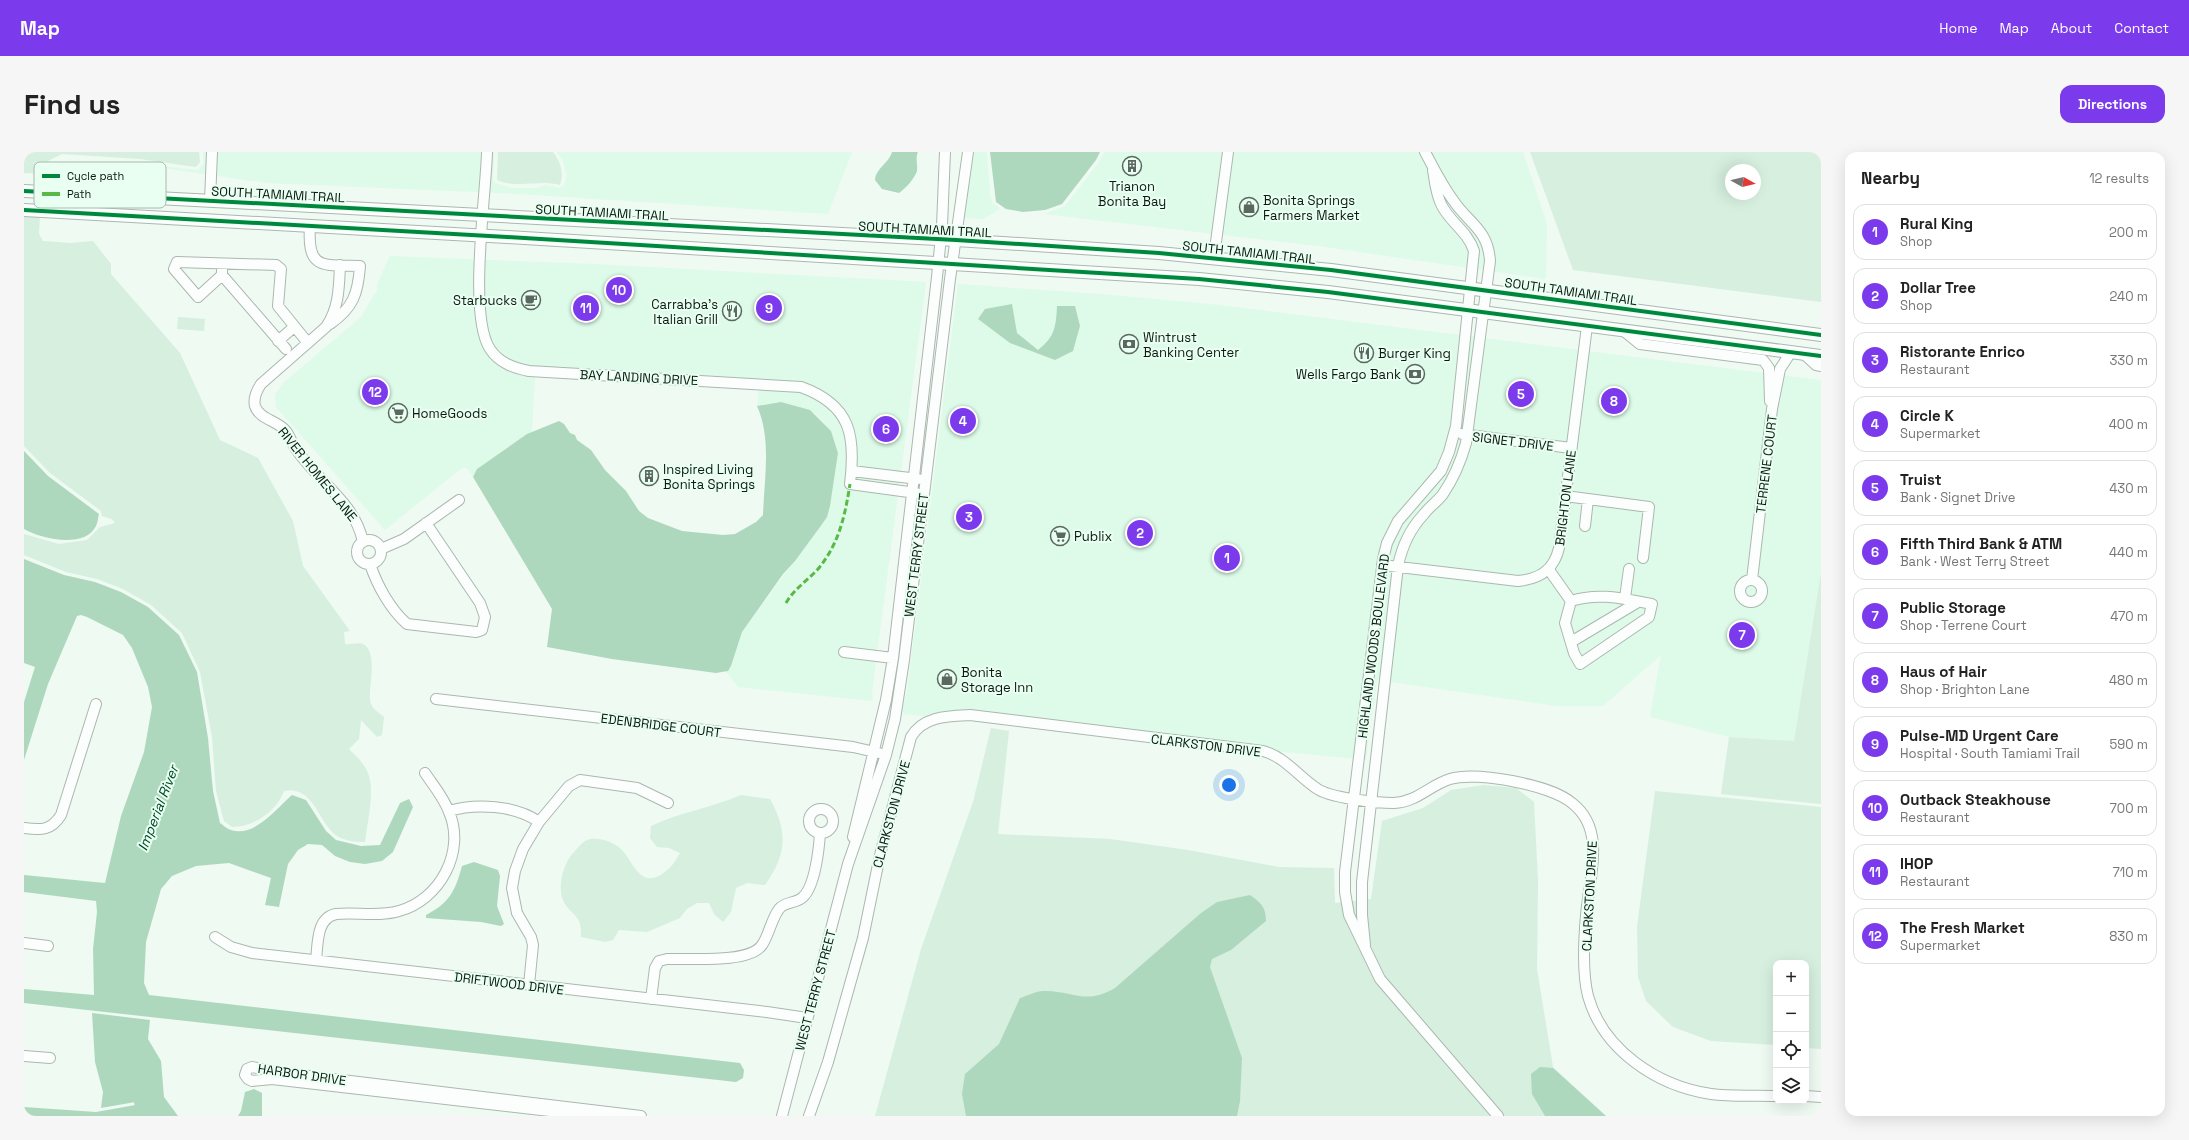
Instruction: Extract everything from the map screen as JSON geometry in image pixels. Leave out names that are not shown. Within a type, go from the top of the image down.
[{"type":"main road","name":"SOUTH TAMIAMI TRAIL","points":[[24,191],[34,191]]},
{"type":"main road","name":"SOUTH TAMIAMI TRAIL","points":[[166,198],[940,239],[1214,258],[1487,290],[1821,335]]},
{"type":"main road","points":[[24,210],[482,235],[1212,280],[1468,310],[1821,356]]},
{"type":"street","points":[[210,201],[212,152]]},
{"type":"street","name":"BAY LANDING DRIVE","points":[[487,152],[482,235],[480,318],[484,337],[490,350],[499,360],[516,369],[529,371],[801,387],[828,401],[844,419],[852,442],[852,471],[850,484],[924,494]]},
{"type":"street","name":"WEST TERRY STREET","points":[[848,864],[851,842],[886,700],[892,658],[938,262],[945,152]]},
{"type":"street","name":"WEST TERRY STREET","points":[[782,1116],[848,864],[886,755],[895,718],[904,660],[952,263],[968,152]]},
{"type":"street","points":[[1214,258],[1228,152]]},
{"type":"street","points":[[1425,152],[1433,170]]},
{"type":"street","name":"HIGHLAND WOODS BOULEVARD","points":[[1433,170],[1435,186],[1443,207],[1467,236],[1474,251],[1454,433],[1449,452],[1441,471],[1430,485],[1407,508],[1394,528],[1387,543],[1382,565],[1345,872],[1345,892],[1349,915],[1386,988],[1498,1116]]},
{"type":"street","name":"HIGHLAND WOODS BOULEVARD","points":[[1366,951],[1361,894],[1380,714],[1398,566],[1403,547],[1412,530],[1449,485],[1461,460],[1468,435],[1490,261],[1488,242],[1483,233],[1454,202],[1433,170]]},
{"type":"street","points":[[310,226],[309,247],[312,256],[316,261],[323,264],[360,266],[356,292],[349,308],[326,327]]},
{"type":"street","points":[[222,275],[198,297],[174,269],[177,262],[279,267],[281,269],[278,306],[308,343]]},
{"type":"street","points":[[222,264],[222,275],[286,349]]},
{"type":"street","name":"RIVER HOMES LANE","points":[[340,265],[338,301],[335,311],[326,327],[261,384],[257,391],[255,406],[259,412],[285,430],[296,449],[357,521],[363,542],[358,548],[358,556],[363,562],[370,564],[380,587],[400,618],[407,624],[476,632],[482,630],[485,617],[480,603],[426,523]]},
{"type":"street","name":"BRIGHTON LANE","points":[[1549,570],[1554,564],[1559,548],[1587,326]]},
{"type":"street","points":[[278,340],[294,327]]},
{"type":"street","points":[[1624,331],[1640,344],[1763,360],[1769,368],[1769,396],[1772,409]]},
{"type":"street","name":"TERRENE COURT","points":[[1752,580],[1772,409],[1780,369],[1791,352]]},
{"type":"street","points":[[1804,354],[1816,365],[1821,366]]},
{"type":"street","name":"SIGNET DRIVE","points":[[1454,433],[1571,448]]},
{"type":"street","points":[[852,471],[926,480]]},
{"type":"street","points":[[1565,496],[1649,507],[1643,558]]},
{"type":"street","points":[[1585,526],[1588,499]]},
{"type":"street","points":[[370,564],[378,559],[381,549],[404,539],[459,500]]},
{"type":"street","points":[[363,542],[374,541],[381,549]]},
{"type":"street","points":[[1382,565],[1518,581],[1535,578],[1549,570],[1571,601]]},
{"type":"street","points":[[1625,598],[1629,569]]},
{"type":"street","points":[[1586,596],[1615,596],[1652,604],[1649,617],[1580,664],[1565,623],[1571,601],[1586,596]]},
{"type":"street","points":[[1571,642],[1638,602]]},
{"type":"street","points":[[844,652],[892,658]]},
{"type":"street","name":"EDENBRIDGE COURT","points":[[436,699],[853,747],[886,755]]},
{"type":"street","points":[[24,828],[41,830],[49,828],[61,815],[96,704]]},
{"type":"street","name":"CLARKSTON DRIVE","points":[[809,1116],[831,1051],[866,927],[880,855],[911,737],[921,724],[950,716],[979,716],[1263,751],[1282,759],[1316,789],[1325,794],[1372,801],[1401,802],[1422,795],[1440,783],[1462,777],[1538,786],[1557,793],[1574,804],[1587,820],[1593,838],[1594,855],[1586,917],[1585,978],[1591,1006],[1603,1029],[1631,1059],[1647,1071],[1668,1082],[1711,1094],[1773,1096]]},
{"type":"street","points":[[316,960],[321,927],[328,916],[341,913],[390,913],[400,911],[417,903],[437,886],[446,872],[453,851],[454,833],[449,811],[425,773]]},
{"type":"street","points":[[529,985],[533,945],[531,937],[517,913],[512,888],[515,871],[523,849],[539,822],[569,786],[580,780],[637,788],[668,803]]},
{"type":"street","points":[[449,811],[466,806],[513,810],[530,815],[539,822]]},
{"type":"street","points":[[651,999],[655,968],[659,961],[667,959],[740,957],[756,952],[762,946],[779,909],[785,903],[802,899],[807,892],[814,869],[820,833]]},
{"type":"street","name":"DRIFTWOOD DRIVE","points":[[215,937],[239,950],[767,1012],[807,1018]]},
{"type":"street","points":[[24,943],[48,946]]},
{"type":"street","points":[[24,1056],[50,1058]]},
{"type":"street","name":"HARBOR DRIVE","points":[[593,1116],[272,1079],[252,1081],[248,1079],[246,1075],[247,1069],[252,1066],[276,1072],[460,1096],[641,1116]]},
{"type":"street","points":[[1809,1096],[1821,1097]]},
{"type":"shaded area","points":[[24,152],[199,152],[200,162],[196,167],[140,159],[62,154],[46,162],[34,162],[34,174],[24,173]]},
{"type":"shaded area","points":[[203,152],[494,152],[493,180],[495,183],[512,188],[536,188],[546,185],[559,188],[564,186],[567,175],[562,159],[557,152],[852,152],[828,214],[519,194],[267,183],[166,168],[166,167],[198,170],[204,163]]},
{"type":"shaded area","points":[[498,152],[553,152],[561,168],[562,176],[560,185],[552,183],[513,184],[497,180]]},
{"type":"shaded area","points":[[972,152],[987,152],[992,202],[1000,209],[983,219],[964,218]]},
{"type":"shaded area","points":[[1104,152],[1523,152],[1547,224],[1546,279],[1318,246],[1044,214],[1065,206],[1099,162]]},
{"type":"shaded area","points":[[1530,152],[1821,152],[1821,302],[1573,270]]},
{"type":"shaded area","points":[[24,214],[40,215],[39,234],[43,241],[71,243],[93,241],[111,264],[111,274],[180,353],[220,440],[258,458],[293,521],[303,566],[350,631],[344,632],[345,644],[361,643],[368,649],[372,664],[370,699],[373,708],[384,717],[382,735],[377,737],[361,720],[359,739],[349,749],[359,759],[370,778],[371,796],[365,842],[351,841],[337,836],[330,830],[309,799],[294,791],[284,791],[276,805],[256,821],[232,827],[224,821],[216,791],[212,737],[200,672],[182,633],[151,605],[123,589],[97,579],[66,572],[24,555],[24,534],[59,544],[87,540],[100,527],[115,523],[112,519],[102,516],[101,511],[50,473],[24,446]]},
{"type":"shaded area","points":[[390,256],[593,264],[926,282],[872,692],[873,701],[738,687],[726,671],[731,666],[742,632],[823,522],[830,506],[838,453],[831,431],[815,413],[781,402],[757,406],[759,390],[535,376],[532,433],[512,444],[473,477],[467,468],[462,468],[385,530],[276,407],[275,395],[283,383],[361,317],[377,290],[378,282]]},
{"type":"shaded area","points":[[958,284],[1100,294],[1220,305],[1821,380],[1821,572],[1794,741],[1729,737],[1650,717],[1661,655],[1603,706],[1557,706],[1377,680],[1366,760],[904,714],[901,709],[907,692]]},
{"type":"shaded area","points":[[178,317],[205,319],[204,331],[177,329]]},
{"type":"shaded area","points":[[1821,572],[1821,804],[1721,794],[1729,737],[1794,741]]},
{"type":"shaded area","points":[[991,728],[1009,731],[998,834],[1110,839],[1188,850],[1279,867],[1334,868],[1335,903],[1371,899],[1382,821],[1423,808],[1451,790],[1484,785],[1516,788],[1534,802],[1538,881],[1537,969],[1553,1067],[1606,1116],[875,1116],[921,949],[973,802]]},
{"type":"shaded area","points":[[1655,791],[1821,807],[1821,1049],[1809,1048],[1809,960],[1773,960],[1773,1045],[1711,1041],[1673,1027],[1646,1001],[1638,977],[1637,927]]},
{"type":"shaded area","points":[[741,795],[770,799],[780,822],[782,833],[781,853],[778,863],[765,885],[747,883],[736,888],[731,912],[723,922],[714,914],[709,903],[697,903],[687,909],[680,918],[647,932],[619,930],[613,940],[605,942],[581,937],[580,923],[577,917],[563,901],[561,880],[568,861],[581,844],[591,839],[600,839],[610,842],[621,849],[638,872],[648,878],[654,878],[668,869],[680,853],[669,848],[657,847],[650,838],[651,826],[673,817]]},
{"type":"water","points":[[892,152],[918,152],[916,174],[910,183],[899,193],[882,189],[875,180],[878,172]]},
{"type":"water","points":[[990,152],[1100,152],[1096,160],[1062,204],[1045,210],[1023,212],[1006,209],[996,202]]},
{"type":"water","points":[[1012,304],[1017,333],[1038,350],[1044,345],[1054,331],[1057,306],[1075,306],[1080,326],[1073,351],[1055,360],[1010,343],[978,319],[985,309]]},
{"type":"water","points":[[781,402],[810,410],[831,431],[838,453],[830,506],[827,517],[795,561],[783,574],[742,632],[728,671],[716,673],[612,659],[547,647],[552,609],[473,477],[477,469],[527,434],[559,421],[564,424],[570,433],[575,435],[577,440],[591,450],[605,470],[626,491],[639,511],[648,518],[682,531],[723,535],[735,534],[756,522],[763,515],[766,446],[762,419],[757,406]]},
{"type":"water","points":[[24,451],[48,476],[99,514],[96,526],[90,533],[82,538],[62,540],[51,539],[24,529]]},
{"type":"water","points":[[24,559],[64,575],[95,582],[121,592],[148,607],[179,635],[197,672],[208,738],[213,791],[220,823],[227,828],[240,831],[248,830],[256,826],[272,814],[292,795],[306,800],[326,831],[336,840],[361,846],[380,845],[400,803],[409,799],[413,807],[393,852],[382,861],[365,864],[350,862],[335,856],[322,845],[308,844],[298,850],[288,864],[279,907],[265,905],[271,878],[229,863],[196,866],[172,876],[161,889],[146,942],[144,983],[149,995],[740,1063],[744,1070],[743,1078],[736,1082],[24,1003],[24,989],[94,995],[93,949],[97,912],[96,901],[24,892],[24,875],[105,883],[121,816],[144,752],[152,707],[148,687],[132,648],[123,635],[87,617],[81,615],[77,616],[48,684],[24,760],[24,702],[35,667],[24,663]]},
{"type":"water","points":[[474,862],[498,870],[500,876],[497,906],[504,924],[501,926],[481,922],[426,918],[426,915],[434,911],[450,896],[457,883],[462,866]]},
{"type":"water","points":[[1250,895],[1257,900],[1264,909],[1266,921],[1231,950],[1212,959],[1210,967],[1242,1058],[1240,1101],[1237,1116],[966,1116],[962,1094],[965,1074],[999,1044],[1020,998],[1040,991],[1053,991],[1087,997],[1104,993],[1115,988],[1201,913],[1217,902]]},
{"type":"water","points":[[92,1013],[150,1020],[148,1039],[161,1061],[164,1097],[178,1116],[147,1116],[145,1104],[141,1101],[101,1108],[103,1092],[95,1062]]},
{"type":"water","points":[[1540,1067],[1553,1068],[1606,1116],[1545,1116],[1532,1094],[1531,1074]]},
{"type":"water","points":[[254,1089],[262,1093],[262,1116],[238,1116],[241,1111],[245,1092]]},
{"type":"water","points":[[141,1104],[144,1116],[24,1116],[24,1107],[96,1112]]},
{"type":"waterway","name":"Imperial River","points":[[137,1083],[144,1116]]},
{"type":"marked path","points":[[786,603],[797,589],[818,569],[831,550],[840,529],[850,484]]},
{"type":"cycle path","points":[[24,191],[34,192]]},
{"type":"cycle path","points":[[166,198],[956,240],[1159,253],[1331,270],[1821,335]]},
{"type":"cycle path","points":[[24,210],[507,237],[1199,279],[1328,292],[1821,356]]},
{"type":"place","name":"Trianon Bonita Bay","points":[[1132,166]]},
{"type":"place","name":"Bonita Springs Farmers Market","points":[[1249,207]]},
{"type":"place","name":"Outback Steakhouse","points":[[619,290]]},
{"type":"place","name":"Starbucks","points":[[531,300]]},
{"type":"place","name":"IHOP","points":[[586,308]]},
{"type":"place","name":"Pulse-MD Urgent Care","points":[[769,308]]},
{"type":"place","name":"Carrabba's Italian Grill","points":[[732,311]]},
{"type":"place","name":"Wintrust Banking Center","points":[[1129,344]]},
{"type":"place","name":"Burger King","points":[[1364,353]]},
{"type":"place","name":"Wells Fargo Bank","points":[[1415,374]]},
{"type":"place","name":"The Fresh Market","points":[[375,392]]},
{"type":"place","name":"Truist","points":[[1521,394]]},
{"type":"place","name":"Haus of Hair","points":[[1614,401]]},
{"type":"place","name":"HomeGoods","points":[[398,413]]},
{"type":"place","name":"Circle K","points":[[963,421]]},
{"type":"place","name":"Fifth Third Bank & ATM","points":[[886,429]]},
{"type":"place","name":"Inspired Living Bonita Springs","points":[[649,476]]},
{"type":"place","name":"Ristorante Enrico","points":[[969,517]]},
{"type":"place","name":"Dollar Tree","points":[[1140,533]]},
{"type":"place","name":"Publix","points":[[1060,536]]},
{"type":"place","name":"Rural King","points":[[1227,558]]},
{"type":"place","name":"Public Storage","points":[[1742,635]]},
{"type":"place","name":"Bonita Storage Inn","points":[[947,679]]}]
